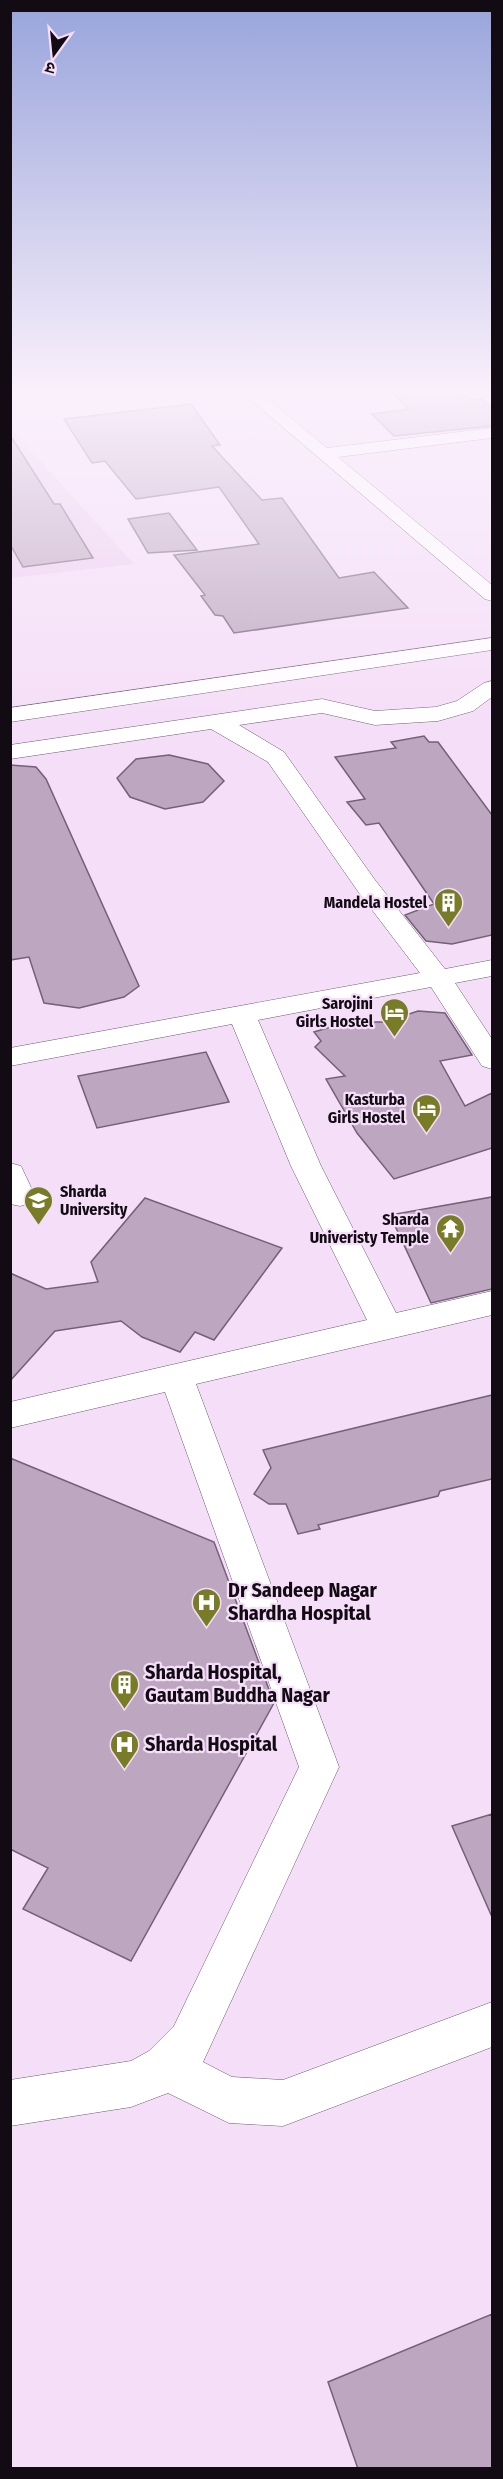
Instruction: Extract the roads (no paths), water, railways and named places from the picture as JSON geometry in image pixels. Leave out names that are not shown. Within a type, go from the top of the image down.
[{"type":"street","points":[[383,505],[492,596]]},
{"type":"street","points":[[10,715],[492,644]]},
{"type":"street","points":[[10,752],[322,706],[375,718],[426,716],[465,706],[492,688]]},
{"type":"street","points":[[212,721],[240,734],[276,758],[438,978],[492,1060]]},
{"type":"street","points":[[10,1057],[492,968]]},
{"type":"street","points":[[243,1015],[306,1166],[387,1327]]},
{"type":"street","points":[[10,1415],[492,1303]]},
{"type":"street","points":[[10,2103],[131,2084],[151,2077],[165,2067],[190,2042],[319,1767],[176,1376]]},
{"type":"street","points":[[165,2067],[229,2100],[284,2103],[492,2025]]},
{"type":"place","name":"Mandela Hostel","points":[[448,928]]},
{"type":"place","name":"Sarojini Girls Hostel","points":[[394,1038]]},
{"type":"place","name":"Kasturba Girls Hostel","points":[[426,1134]]},
{"type":"place","name":"Sharda University","points":[[39,1226]]},
{"type":"place","name":"Sharda Univeristy Temple","points":[[450,1254]]},
{"type":"place","name":"Dr Sandeep Nagar Shardha Hospital","points":[[207,1628]]},
{"type":"place","name":"Sharda Hospital, Gautam Buddha Nagar","points":[[124,1710]]},
{"type":"place","name":"Sharda Hospital","points":[[124,1770]]}]
